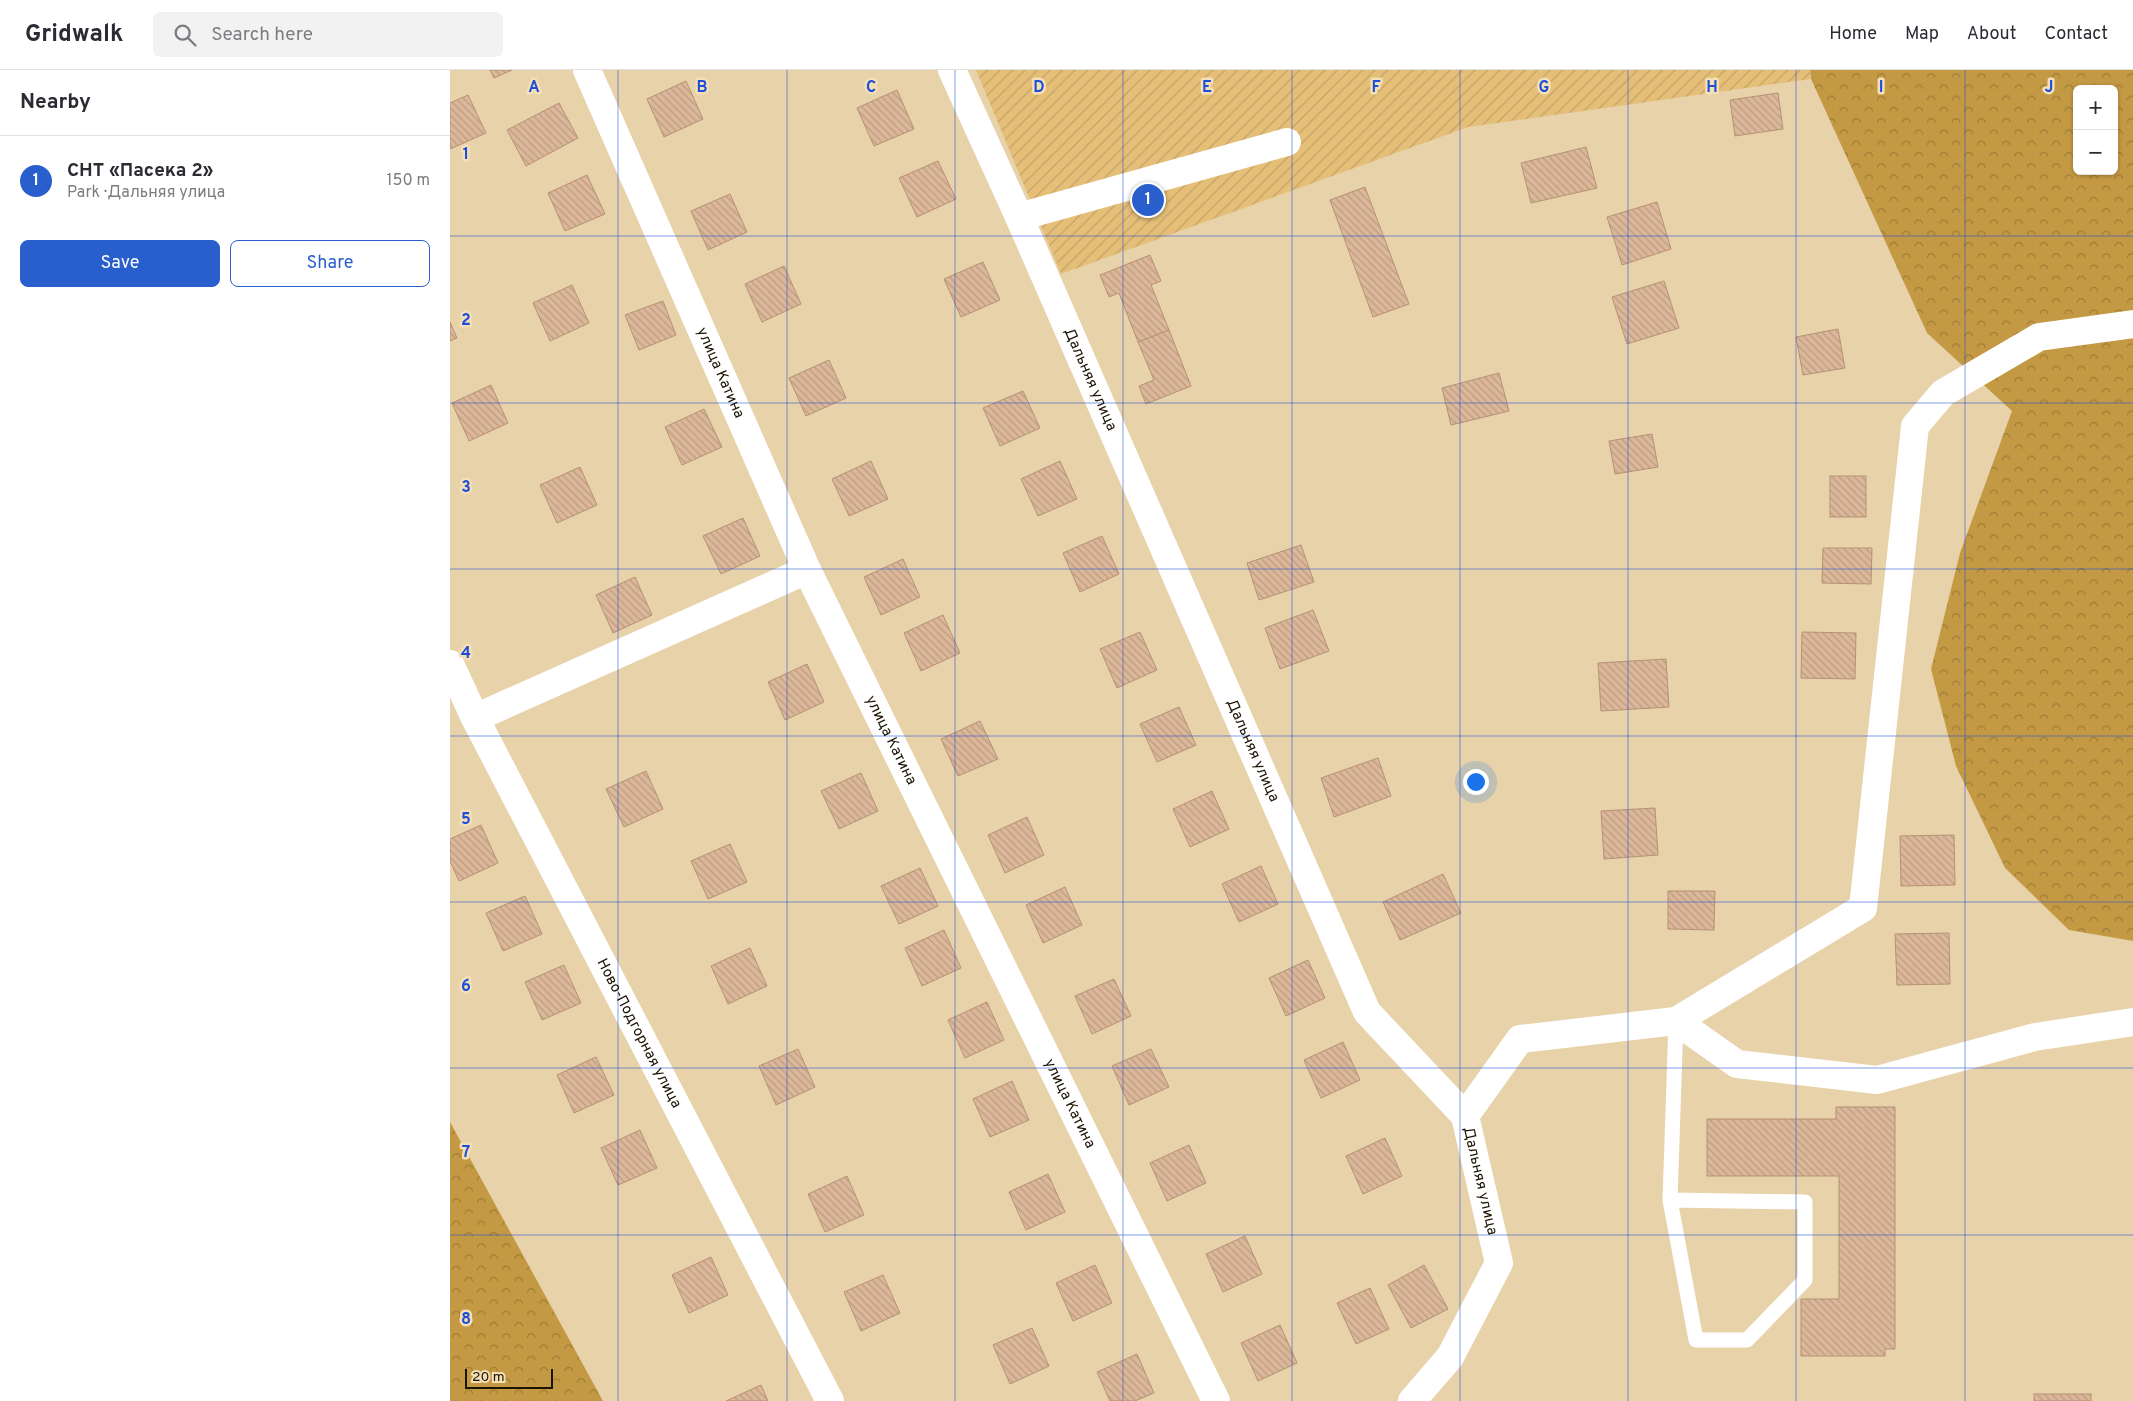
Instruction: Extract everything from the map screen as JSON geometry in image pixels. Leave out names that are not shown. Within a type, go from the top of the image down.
[{"type":"street","name":"улица Катина","points":[[587,70],[807,570],[1216,1401]]},
{"type":"street","name":"Дальняя улица","points":[[952,70],[1019,217],[1367,1012],[1465,1116],[1499,1262],[1450,1357],[1412,1401]]},
{"type":"street","points":[[1019,217],[1287,142]]},
{"type":"street","points":[[1465,1116],[1520,1039],[1676,1021],[1863,908],[1915,426],[1943,393],[2039,337],[2133,324]]},
{"type":"street","points":[[475,718],[807,570]]},
{"type":"street","name":"Ново-Подгорная улица","points":[[450,664],[475,718],[830,1401]]},
{"type":"street","points":[[1676,1021],[1737,1064],[1876,1080],[2034,1037],[2133,1022]]},
{"type":"lane","points":[[1670,1200],[1805,1202],[1805,1280],[1747,1340],[1696,1340],[1670,1200],[1676,1021]]},
{"type":"green space","points":[[1810,70],[2133,70],[2133,941],[2069,930],[2005,868],[1956,766],[1931,669],[1960,553],[2012,411],[1927,333],[1811,79]]},
{"type":"green space","points":[[450,1122],[603,1401],[450,1401]]},
{"type":"shaded area","points":[[976,70],[1810,70],[1811,79],[1468,127],[1061,274]]},
{"type":"building","points":[[490,70],[512,70],[494,78]]},
{"type":"building","points":[[686,81],[703,119],[664,137],[647,99]]},
{"type":"building","points":[[897,90],[914,129],[874,146],[857,108]]},
{"type":"building","points":[[1778,93],[1783,129],[1735,136],[1730,100]]},
{"type":"building","points":[[468,95],[486,133],[450,149],[450,103]]},
{"type":"building","points":[[559,103],[578,138],[526,166],[507,130]]},
{"type":"building","points":[[1586,147],[1597,188],[1531,203],[1521,163]]},
{"type":"building","points":[[938,161],[956,199],[917,217],[899,178]]},
{"type":"building","points":[[587,175],[605,214],[565,231],[548,193]]},
{"type":"building","points":[[1365,187],[1409,304],[1373,317],[1330,200]]},
{"type":"building","points":[[730,194],[747,232],[708,250],[691,211]]},
{"type":"building","points":[[1657,202],[1671,249],[1622,265],[1607,217]]},
{"type":"building","points":[[1150,255],[1161,281],[1151,285],[1169,330],[1138,342],[1119,293],[1109,297],[1100,275]]},
{"type":"building","points":[[983,262],[1000,300],[961,317],[944,279]]},
{"type":"building","points":[[784,266],[801,304],[762,322],[745,284]]},
{"type":"building","points":[[1664,281],[1679,328],[1627,344],[1612,297]]},
{"type":"building","points":[[572,285],[589,323],[550,341],[533,303]]},
{"type":"building","points":[[663,301],[676,335],[639,350],[625,315]]},
{"type":"building","points":[[450,322],[457,338],[450,341]]},
{"type":"building","points":[[1838,329],[1845,368],[1803,375],[1796,337]]},
{"type":"building","points":[[1169,330],[1191,386],[1146,404],[1139,386],[1154,380],[1138,342]]},
{"type":"building","points":[[829,360],[846,398],[806,416],[789,378]]},
{"type":"building","points":[[1499,373],[1509,411],[1451,425],[1442,388]]},
{"type":"building","points":[[491,385],[508,423],[469,441],[452,403]]},
{"type":"building","points":[[1023,391],[1040,428],[1000,446],[983,408]]},
{"type":"building","points":[[704,409],[722,447],[682,465],[665,427]]},
{"type":"building","points":[[1652,434],[1658,467],[1615,474],[1609,441]]},
{"type":"building","points":[[871,461],[888,499],[849,516],[832,479]]},
{"type":"building","points":[[1060,461],[1077,499],[1038,516],[1021,479]]},
{"type":"building","points":[[580,467],[597,505],[557,523],[540,485]]},
{"type":"building","points":[[1830,476],[1866,476],[1866,517],[1830,517]]},
{"type":"building","points":[[743,518],[760,556],[721,574],[703,536]]},
{"type":"building","points":[[1102,536],[1119,574],[1080,592],[1063,553]]},
{"type":"building","points":[[1301,545],[1314,582],[1259,600],[1247,563]]},
{"type":"building","points":[[1823,548],[1872,548],[1871,584],[1822,583]]},
{"type":"building","points":[[903,559],[920,597],[881,615],[864,577]]},
{"type":"building","points":[[635,577],[652,615],[613,633],[596,595]]},
{"type":"building","points":[[1313,610],[1329,651],[1280,669],[1265,628]]},
{"type":"building","points":[[943,615],[960,653],[921,671],[904,633]]},
{"type":"building","points":[[1140,632],[1157,670],[1117,688],[1100,649]]},
{"type":"building","points":[[1802,632],[1856,633],[1855,679],[1801,678]]},
{"type":"building","points":[[1666,659],[1669,707],[1601,711],[1598,663]]},
{"type":"building","points":[[807,664],[824,702],[785,720],[768,682]]},
{"type":"building","points":[[1179,707],[1196,745],[1157,762],[1140,724]]},
{"type":"building","points":[[980,721],[998,759],[958,776],[941,739]]},
{"type":"building","points":[[1378,758],[1391,796],[1334,817],[1321,778]]},
{"type":"building","points":[[646,771],[663,809],[624,827],[606,789]]},
{"type":"building","points":[[861,773],[878,811],[839,829],[821,791]]},
{"type":"building","points":[[1212,791],[1229,829],[1190,847],[1173,809]]},
{"type":"building","points":[[1655,808],[1658,855],[1604,859],[1601,811]]},
{"type":"building","points":[[1027,817],[1044,855],[1005,873],[988,835]]},
{"type":"building","points":[[481,825],[498,863],[459,881],[450,861],[450,839]]},
{"type":"building","points":[[1954,835],[1955,885],[1901,886],[1900,836]]},
{"type":"building","points":[[730,844],[747,882],[708,899],[691,861]]},
{"type":"building","points":[[1261,866],[1278,904],[1239,922],[1222,884]]},
{"type":"building","points":[[920,868],[938,906],[899,924],[881,886]]},
{"type":"building","points":[[1443,874],[1461,913],[1400,940],[1383,902]]},
{"type":"building","points":[[1065,887],[1082,925],[1043,943],[1026,905]]},
{"type":"building","points":[[1668,891],[1715,891],[1714,930],[1668,929]]},
{"type":"building","points":[[525,896],[542,934],[503,951],[486,913]]},
{"type":"building","points":[[944,930],[961,968],[922,986],[905,948]]},
{"type":"building","points":[[1949,933],[1950,984],[1897,985],[1895,934]]},
{"type":"building","points":[[750,948],[767,986],[728,1004],[711,966]]},
{"type":"building","points":[[1308,960],[1325,998],[1286,1016],[1269,978]]},
{"type":"building","points":[[564,965],[581,1003],[542,1020],[525,982]]},
{"type":"building","points":[[1114,979],[1131,1016],[1092,1034],[1075,996]]},
{"type":"building","points":[[987,1002],[1004,1040],[965,1058],[948,1020]]},
{"type":"building","points":[[1343,1042],[1360,1080],[1321,1098],[1304,1060]]},
{"type":"building","points":[[798,1049],[815,1087],[776,1105],[759,1066]]},
{"type":"building","points":[[1151,1049],[1169,1087],[1129,1105],[1112,1066]]},
{"type":"building","points":[[596,1057],[614,1095],[574,1113],[557,1075]]},
{"type":"building","points":[[1012,1081],[1029,1120],[990,1137],[973,1099]]},
{"type":"building","points":[[1836,1107],[1895,1107],[1895,1349],[1885,1349],[1885,1356],[1801,1356],[1801,1299],[1839,1299],[1839,1176],[1707,1176],[1707,1119],[1836,1119]]},
{"type":"building","points":[[640,1130],[657,1168],[618,1185],[601,1148]]},
{"type":"building","points":[[1385,1138],[1402,1176],[1363,1194],[1346,1156]]},
{"type":"building","points":[[1189,1145],[1206,1183],[1167,1201],[1150,1163]]},
{"type":"building","points":[[1048,1174],[1065,1212],[1026,1230],[1009,1192]]},
{"type":"building","points":[[847,1176],[864,1215],[825,1232],[808,1194]]},
{"type":"building","points":[[1245,1236],[1262,1274],[1223,1292],[1206,1254]]},
{"type":"building","points":[[711,1257],[728,1295],[689,1313],[672,1275]]},
{"type":"building","points":[[1095,1265],[1112,1303],[1073,1321],[1056,1283]]},
{"type":"building","points":[[1424,1265],[1448,1309],[1411,1328],[1388,1285]]},
{"type":"building","points":[[883,1275],[900,1313],[861,1331],[844,1292]]},
{"type":"building","points":[[1370,1288],[1389,1329],[1356,1344],[1337,1303]]},
{"type":"building","points":[[1280,1325],[1297,1363],[1258,1381],[1241,1343]]},
{"type":"building","points":[[1032,1328],[1049,1366],[1010,1384],[993,1345]]},
{"type":"building","points":[[1137,1354],[1154,1393],[1135,1401],[1110,1401],[1097,1372]]},
{"type":"building","points":[[761,1385],[768,1401],[726,1401]]},
{"type":"building","points":[[2034,1394],[2091,1394],[2091,1401],[2034,1401]]},
{"type":"place","name":"СНТ «Пасека 2»","points":[[1148,200]]}]
